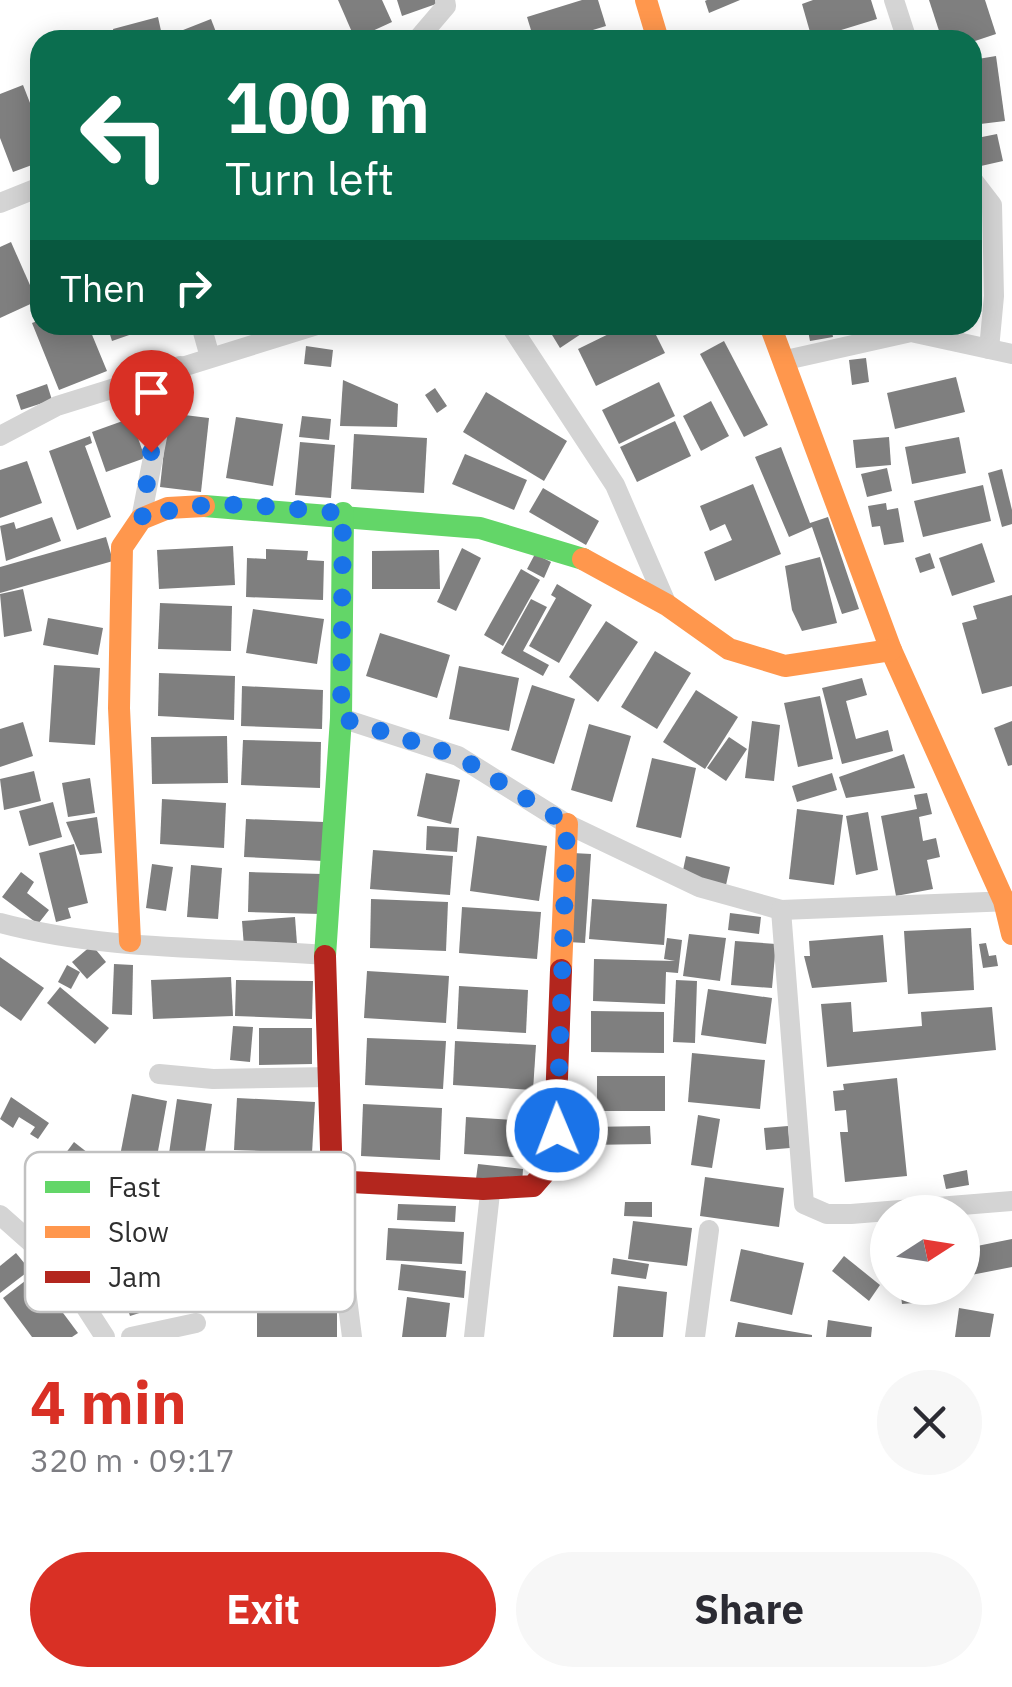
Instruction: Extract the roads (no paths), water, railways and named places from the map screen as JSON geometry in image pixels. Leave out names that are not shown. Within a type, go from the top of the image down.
[{"type":"street","points":[[426,30],[446,6],[446,0]]},
{"type":"street","points":[[646,0],[655,30]]},
{"type":"street","points":[[894,0],[904,30]]},
{"type":"street","points":[[0,203],[30,190]]},
{"type":"street","points":[[982,192],[992,205],[994,296],[989,349]]},
{"type":"street","points":[[204,335],[210,356]]},
{"type":"street","points":[[0,436],[57,406],[210,356],[295,335]]},
{"type":"street","points":[[516,335],[614,485],[667,605]]},
{"type":"street","points":[[775,335],[891,650],[1008,901],[1012,934]]},
{"type":"street","points":[[786,360],[898,335]]},
{"type":"street","points":[[925,335],[1012,354]]},
{"type":"street","points":[[130,942],[119,708],[122,547],[142,520],[159,422],[180,366]]},
{"type":"street","points":[[142,520],[168,508],[218,504],[480,528],[573,554],[667,605],[729,649],[786,666],[891,650]]},
{"type":"street","points":[[331,1152],[326,954],[341,718],[343,513]]},
{"type":"street","points":[[341,718],[458,756],[567,824],[699,887],[781,910],[1008,901]]},
{"type":"street","points":[[355,1180],[384,1179],[490,1193],[533,1186],[559,1156],[556,1104],[567,824]]},
{"type":"street","points":[[781,910],[804,1204],[827,1214],[851,1214],[1012,1201]]},
{"type":"street","points":[[0,923],[31,932],[130,942],[326,954]]},
{"type":"street","points":[[159,1074],[213,1079],[330,1076]]},
{"type":"street","points":[[474,1337],[490,1193]]},
{"type":"street","points":[[0,1214],[25,1237]]},
{"type":"street","points":[[695,1337],[710,1230]]},
{"type":"street","points":[[89,1312],[105,1337]]},
{"type":"street","points":[[349,1312],[352,1337]]},
{"type":"street","points":[[132,1337],[196,1323]]}]
